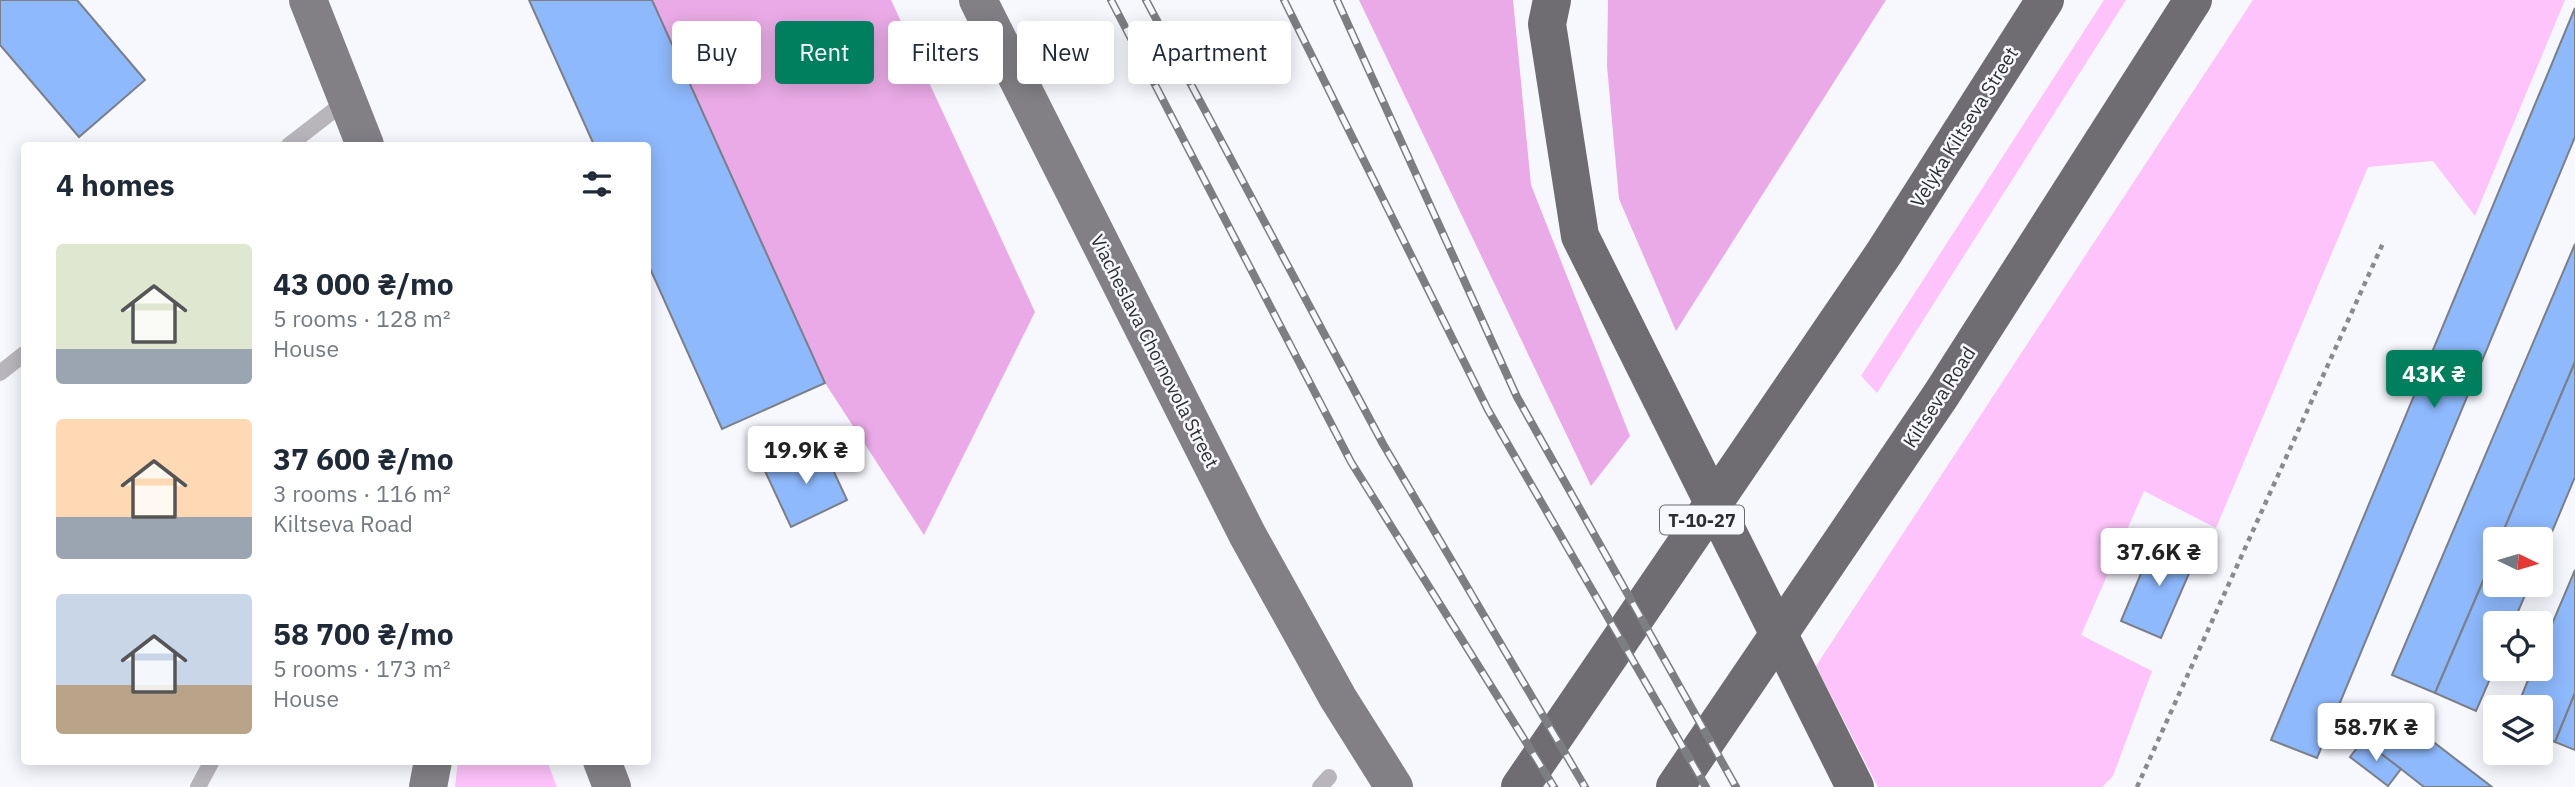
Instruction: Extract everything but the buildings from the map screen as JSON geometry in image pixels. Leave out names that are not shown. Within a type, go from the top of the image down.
[{"type":"highway","points":[[1552,0],[1547,24],[1580,236],[1855,787]]},
{"type":"highway","name":"Velyka Kiltseva Street","points":[[1520,787],[1884,253],[2045,0]]},
{"type":"highway","name":"Kiltseva Road","points":[[1675,787],[1941,394],[2193,0]]},
{"type":"main road","points":[[309,0],[364,142]]},
{"type":"main road","name":"Viacheslava Chornovola Street","points":[[978,0],[1247,534],[1338,698],[1394,787]]},
{"type":"main road","points":[[428,787],[432,765]]},
{"type":"main road","points":[[604,765],[612,787]]},
{"type":"lane","points":[[293,142],[348,99]]},
{"type":"lane","points":[[0,373],[21,356]]},
{"type":"lane","points":[[198,787],[210,765]]},
{"type":"path","points":[[2137,787],[2384,241]]},
{"type":"shaded area","points":[[652,0],[891,0],[901,21],[888,21],[888,84],[930,84],[1035,312],[924,535],[825,383],[690,84],[761,84],[761,21],[672,21],[672,44]]},
{"type":"shaded area","points":[[1359,0],[1513,0],[1531,185],[1630,436],[1591,486]]},
{"type":"shaded area","points":[[1608,0],[1886,0],[1676,331],[1619,199],[1607,66]]},
{"type":"shaded area","points":[[2104,0],[2126,0],[1877,393],[1861,376]]},
{"type":"shaded area","points":[[2253,0],[2565,0],[2475,216],[2433,161],[2368,167],[2216,528],[2144,491],[2081,635],[2152,671],[2113,776],[2102,787],[1878,787],[1816,666]]},
{"type":"shaded area","points":[[458,765],[549,765],[557,787],[455,787]]},
{"type":"railway","points":[[1111,0],[1351,462],[1554,787]]},
{"type":"railway","points":[[1146,0],[1383,444],[1585,787]]},
{"type":"railway","points":[[1284,0],[1488,410],[1706,787]]},
{"type":"railway","points":[[1337,0],[1517,397],[1736,787]]}]
